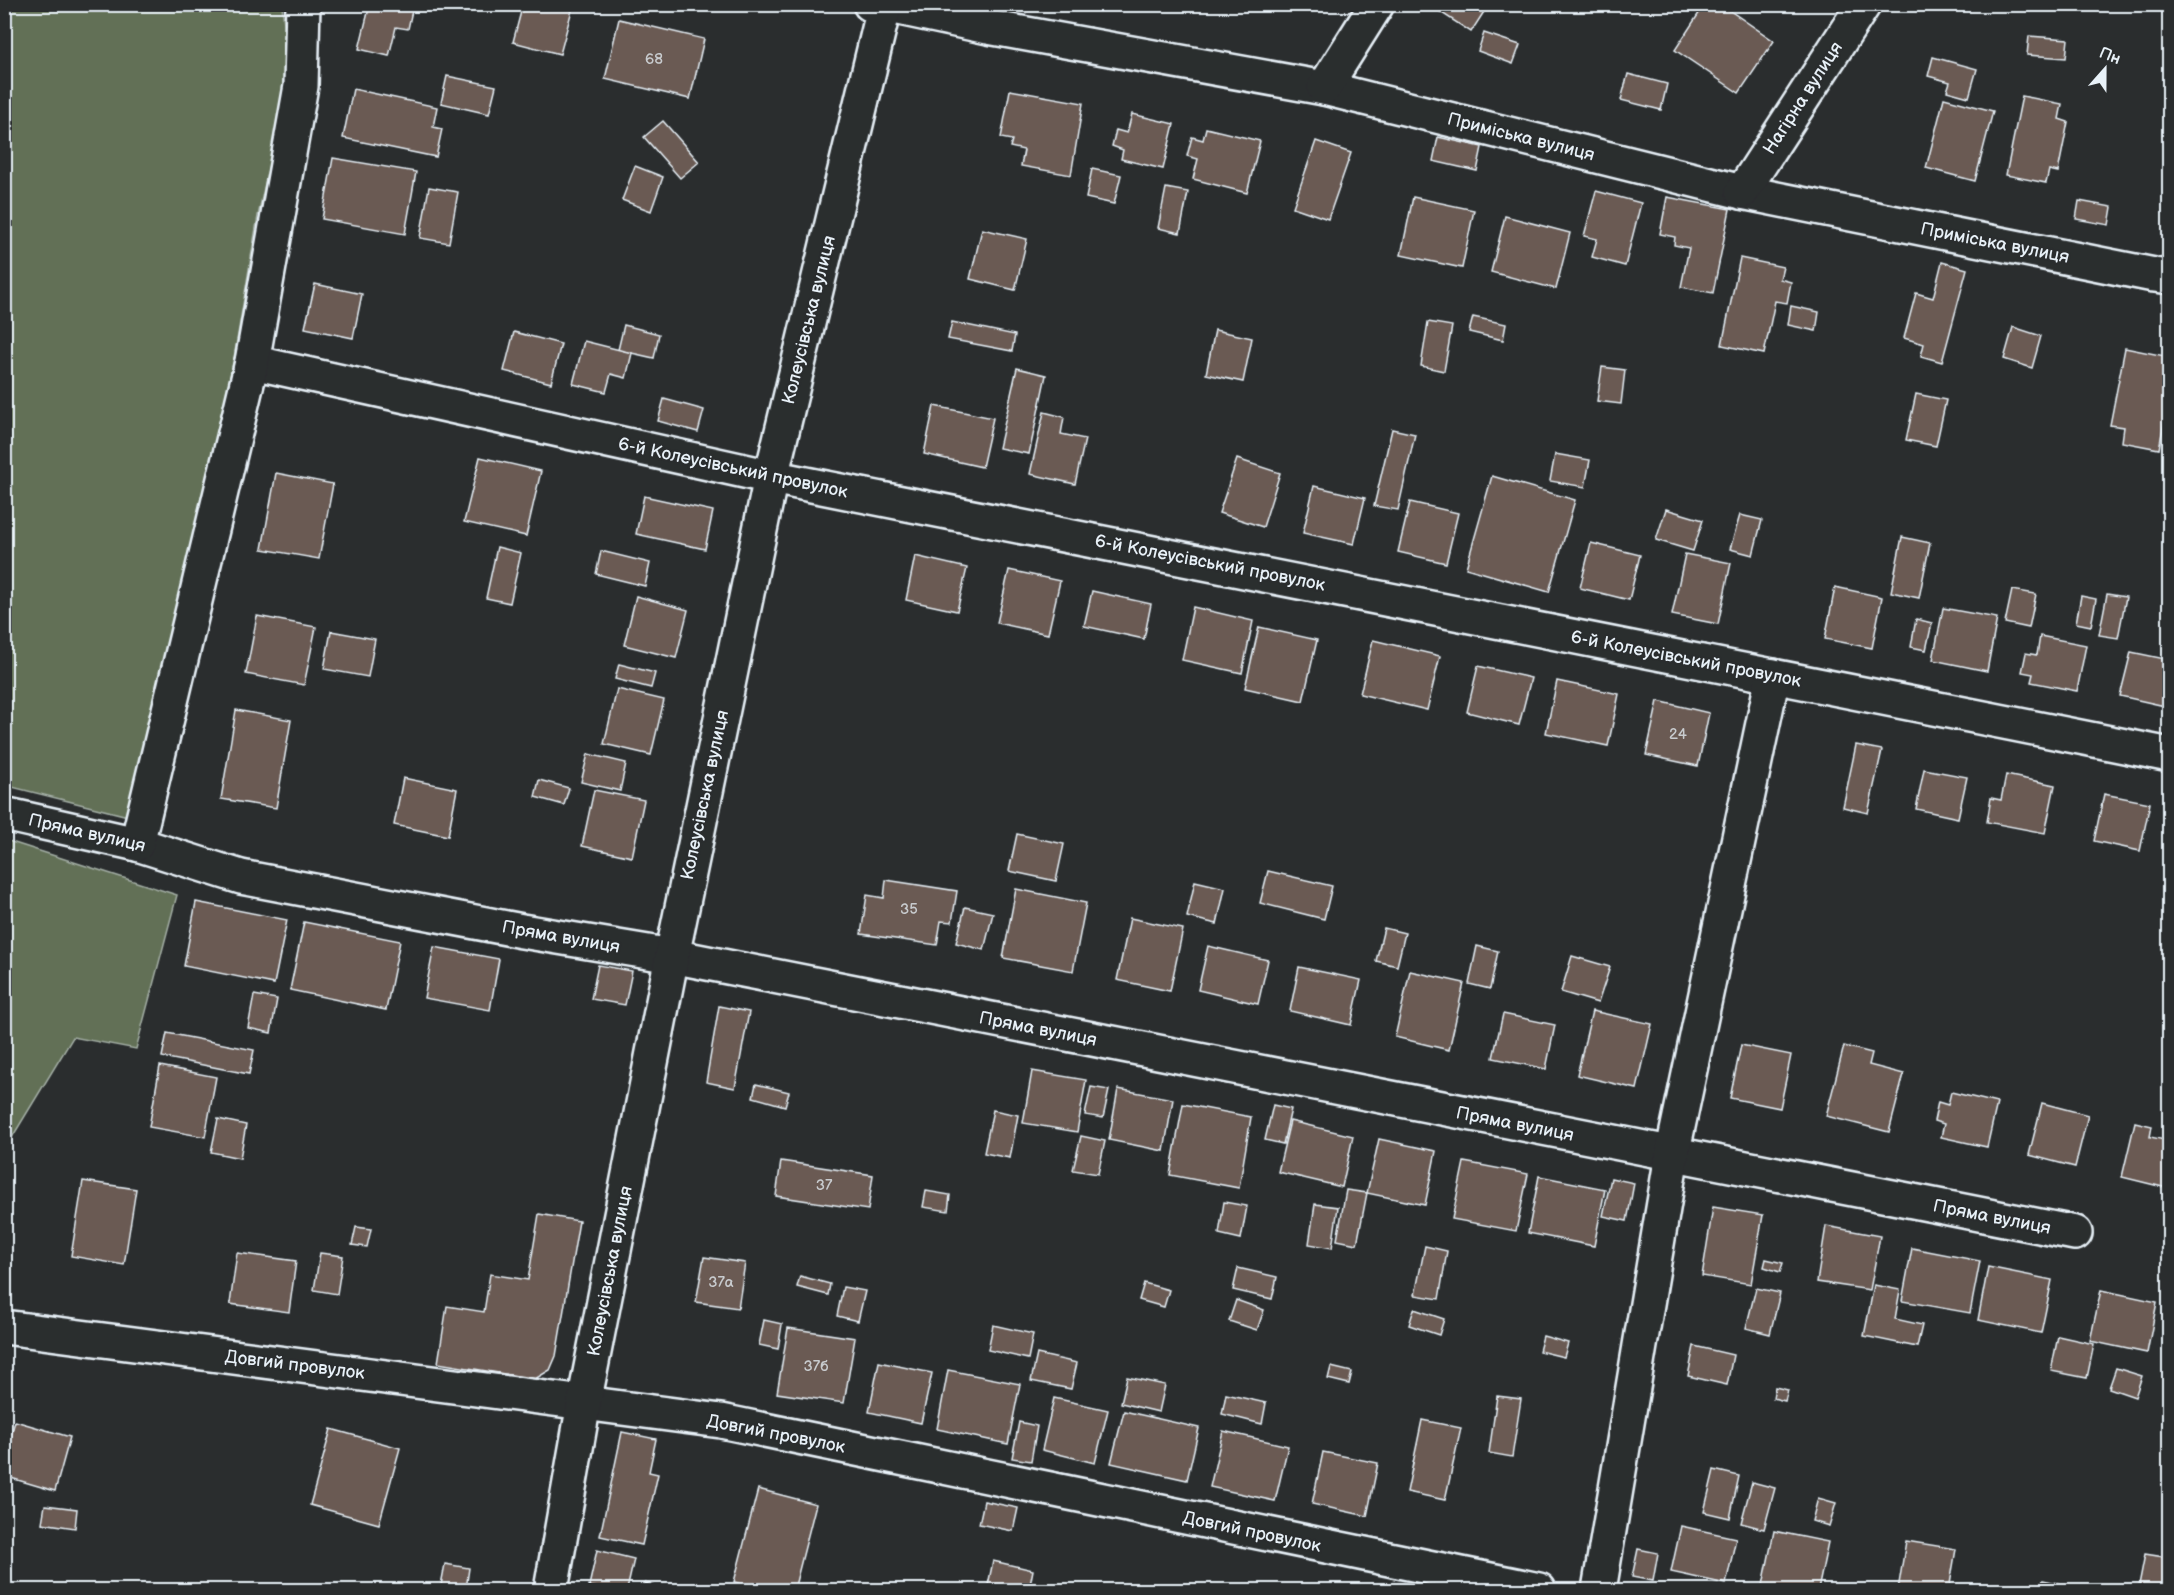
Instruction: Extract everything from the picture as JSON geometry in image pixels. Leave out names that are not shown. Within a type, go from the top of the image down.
[{"type":"street","points":[[136,844],[252,362],[302,86],[303,4]]},
{"type":"street","points":[[1324,88],[1377,4]]},
{"type":"street","name":"Нагірна вулиця","points":[[1742,192],[1864,4]]},
{"type":"street","name":"Приміська вулиця","points":[[880,5],[1324,88],[1742,192],[2169,277]]},
{"type":"street","name":"Колеусівська вулиця","points":[[552,1590],[584,1403],[672,956],[771,477],[880,5]]},
{"type":"street","name":"6-й Колеусівський провулок","points":[[252,362],[771,477],[2169,755]]},
{"type":"street","points":[[1599,1590],[1672,1155],[1773,676]]},
{"type":"street","name":"Пряма вулиця","points":[[4,814],[136,844],[241,877],[522,931],[672,956],[2074,1233]]},
{"type":"street","name":"Довгий провулок","points":[[4,1328],[721,1421],[1539,1590]]},
{"type":"green space","points":[[12,5],[282,5],[289,72],[258,216],[226,405],[128,816],[4,785],[4,37]]},
{"type":"green space","points":[[5,840],[177,895],[136,1049],[73,1037],[5,1149]]},
{"type":"building","points":[[370,4],[413,6],[408,29],[396,27],[389,56],[359,49]]},
{"type":"building","points":[[523,4],[553,4],[572,10],[560,54],[513,42]]},
{"type":"building","points":[[1428,4],[1489,4],[1471,32]]},
{"type":"building","points":[[1705,4],[1720,4],[1774,41],[1739,93],[1675,50]]},
{"type":"building","points":[[619,19],[704,39],[690,99],[605,79]]},
{"type":"building","points":[[1484,33],[1520,45],[1513,64],[1478,51]]},
{"type":"building","points":[[2029,36],[2068,39],[2066,58],[2027,55]]},
{"type":"building","points":[[1933,57],[1977,69],[1969,97],[1947,91],[1950,82],[1928,76]]},
{"type":"building","points":[[1628,74],[1667,84],[1661,110],[1621,100]]},
{"type":"building","points":[[447,76],[496,86],[489,114],[441,103]]},
{"type":"building","points":[[353,89],[437,107],[433,127],[442,129],[436,157],[343,138]]},
{"type":"building","points":[[1010,90],[1083,103],[1071,175],[1021,166],[1024,150],[1010,147],[1012,140],[1001,138]]},
{"type":"building","points":[[2022,96],[2062,104],[2059,119],[2068,122],[2058,172],[2049,170],[2046,183],[2006,175]]},
{"type":"building","points":[[1944,98],[1993,111],[1975,181],[1926,168]]},
{"type":"building","points":[[1132,114],[1174,124],[1163,169],[1121,159],[1123,150],[1112,146],[1116,130],[1127,133]]},
{"type":"building","points":[[663,121],[699,162],[680,178],[644,137]]},
{"type":"building","points":[[1206,128],[1260,141],[1247,193],[1193,179],[1198,159],[1187,156],[1192,137],[1203,140]]},
{"type":"building","points":[[1438,137],[1482,147],[1477,171],[1433,161]]},
{"type":"building","points":[[1316,141],[1351,153],[1328,219],[1293,207]]},
{"type":"building","points":[[333,158],[416,172],[405,234],[322,219]]},
{"type":"building","points":[[635,166],[663,177],[651,211],[622,200]]},
{"type":"building","points":[[1092,169],[1121,175],[1114,204],[1086,198]]},
{"type":"building","points":[[429,187],[458,192],[449,243],[420,238]]},
{"type":"building","points":[[1166,188],[1188,192],[1180,233],[1158,228]]},
{"type":"building","points":[[1596,191],[1641,203],[1625,266],[1592,257],[1597,239],[1584,236]]},
{"type":"building","points":[[1413,197],[1474,210],[1462,268],[1401,255]]},
{"type":"building","points":[[1667,197],[1730,209],[1713,293],[1681,287],[1689,248],[1674,245],[1675,237],[1660,234]]},
{"type":"building","points":[[2079,201],[2112,207],[2109,225],[2076,219]]},
{"type":"building","points":[[1505,216],[1570,233],[1556,289],[1491,272]]},
{"type":"building","points":[[982,229],[1027,239],[1015,290],[970,279]]},
{"type":"building","points":[[1740,258],[1783,267],[1780,279],[1791,282],[1787,303],[1775,301],[1764,354],[1722,345]]},
{"type":"building","points":[[1942,262],[1967,269],[1942,362],[1921,356],[1924,344],[1904,338],[1916,293],[1933,298]]},
{"type":"building","points":[[315,284],[362,294],[353,338],[305,328]]},
{"type":"building","points":[[1791,306],[1819,312],[1816,331],[1788,325]]},
{"type":"building","points":[[1473,317],[1506,324],[1503,340],[1469,332]]},
{"type":"building","points":[[952,322],[1015,335],[1012,351],[948,339]]},
{"type":"building","points":[[1428,322],[1452,326],[1444,371],[1421,366]]},
{"type":"building","points":[[624,325],[659,334],[654,358],[618,350]]},
{"type":"building","points":[[2013,327],[2041,336],[2032,368],[2004,359]]},
{"type":"building","points":[[1215,330],[1252,338],[1243,382],[1206,374]]},
{"type":"building","points":[[514,332],[561,344],[551,383],[504,371]]},
{"type":"building","points":[[584,341],[632,353],[626,378],[611,374],[606,392],[573,384]]},
{"type":"building","points":[[2125,348],[2170,357],[2170,390],[2159,449],[2122,442],[2124,427],[2110,425]]},
{"type":"building","points":[[1602,367],[1625,370],[1621,404],[1597,401]]},
{"type":"building","points":[[1017,368],[1046,375],[1029,454],[999,448]]},
{"type":"building","points":[[1916,394],[1946,400],[1936,446],[1906,440]]},
{"type":"building","points":[[664,399],[704,410],[698,432],[658,421]]},
{"type":"building","points":[[934,406],[993,418],[982,467],[924,454]]},
{"type":"building","points":[[1044,412],[1064,417],[1061,434],[1085,439],[1075,484],[1030,474]]},
{"type":"building","points":[[1392,429],[1415,434],[1398,510],[1374,506]]},
{"type":"building","points":[[1555,454],[1590,460],[1585,487],[1550,481]]},
{"type":"building","points":[[480,457],[541,471],[526,536],[464,522]]},
{"type":"building","points":[[1237,459],[1280,473],[1263,527],[1219,513]]},
{"type":"building","points":[[276,473],[333,484],[319,559],[262,549]]},
{"type":"building","points":[[1492,476],[1575,500],[1549,592],[1466,568]]},
{"type":"building","points":[[1314,486],[1365,498],[1354,544],[1303,533]]},
{"type":"building","points":[[644,496],[713,511],[705,549],[636,534]]},
{"type":"building","points":[[1410,502],[1458,513],[1446,563],[1398,552]]},
{"type":"building","points":[[1666,509],[1703,520],[1693,551],[1656,540]]},
{"type":"building","points":[[1740,515],[1762,520],[1753,555],[1730,549]]},
{"type":"building","points":[[1902,537],[1930,543],[1919,598],[1891,592]]},
{"type":"building","points":[[1591,543],[1640,555],[1629,600],[1580,588]]},
{"type":"building","points":[[497,547],[521,553],[510,603],[486,598]]},
{"type":"building","points":[[601,551],[650,563],[645,586],[596,574]]},
{"type":"building","points":[[1685,554],[1731,563],[1718,624],[1672,615]]},
{"type":"building","points":[[915,556],[967,568],[957,611],[906,600]]},
{"type":"building","points":[[1009,570],[1060,581],[1048,634],[997,623]]},
{"type":"building","points":[[1835,587],[1882,597],[1872,648],[1825,639]]},
{"type":"building","points":[[2012,590],[2036,594],[2029,628],[2005,623]]},
{"type":"building","points":[[1092,591],[1151,604],[1144,639],[1084,626]]},
{"type":"building","points":[[2107,594],[2126,597],[2118,638],[2099,635]]},
{"type":"building","points":[[636,596],[688,610],[676,658],[624,645]]},
{"type":"building","points":[[2081,596],[2096,599],[2091,626],[2076,623]]},
{"type":"building","points":[[1193,607],[1253,621],[1242,673],[1182,660]]},
{"type":"building","points":[[1943,608],[1997,618],[1987,671],[1933,660]]},
{"type":"building","points":[[257,616],[316,627],[304,685],[246,674]]},
{"type":"building","points":[[1916,619],[1932,623],[1926,650],[1911,647]]},
{"type":"building","points":[[1259,627],[1317,640],[1303,701],[1245,688]]},
{"type":"building","points":[[331,631],[375,639],[368,677],[324,669]]},
{"type":"building","points":[[2040,636],[2086,645],[2077,691],[2031,682],[2033,674],[2022,672],[2026,653],[2037,655]]},
{"type":"building","points":[[1373,640],[1440,656],[1427,710],[1360,694]]},
{"type":"building","points":[[2131,652],[2170,660],[2170,687],[2165,706],[2120,696]]},
{"type":"building","points":[[619,664],[655,673],[651,688],[615,679]]},
{"type":"building","points":[[1478,666],[1531,678],[1519,725],[1467,712]]},
{"type":"building","points":[[1557,681],[1619,694],[1608,746],[1546,733]]},
{"type":"building","points":[[617,689],[664,700],[651,755],[604,744]]},
{"type":"building","points":[[1658,701],[1709,713],[1698,766],[1646,755]]},
{"type":"building","points":[[236,710],[291,720],[276,808],[221,799]]},
{"type":"building","points":[[1856,745],[1882,750],[1868,813],[1843,807]]},
{"type":"building","points":[[588,754],[626,763],[620,791],[581,782]]},
{"type":"building","points":[[1924,769],[1967,777],[1958,818],[1916,809]]},
{"type":"building","points":[[2006,775],[2055,785],[2045,833],[1987,822],[1991,798],[2001,800]]},
{"type":"building","points":[[403,778],[457,789],[448,836],[394,825]]},
{"type":"building","points":[[539,780],[569,788],[564,805],[535,797]]},
{"type":"building","points":[[594,790],[644,800],[632,857],[582,846]]},
{"type":"building","points":[[2104,794],[2150,803],[2140,851],[2094,841]]},
{"type":"building","points":[[1017,834],[1064,844],[1056,881],[1009,871]]},
{"type":"building","points":[[1268,871],[1332,886],[1324,919],[1260,903]]},
{"type":"building","points":[[886,880],[957,891],[952,922],[941,921],[937,945],[861,934],[867,895],[884,898]]},
{"type":"building","points":[[1195,881],[1225,888],[1217,924],[1187,917]]},
{"type":"building","points":[[1016,889],[1086,903],[1073,971],[1003,958]]},
{"type":"building","points":[[196,902],[287,920],[274,984],[184,966]]},
{"type":"building","points":[[965,907],[993,913],[984,950],[956,943]]},
{"type":"building","points":[[1130,918],[1183,929],[1170,991],[1117,980]]},
{"type":"building","points":[[304,922],[400,941],[386,1010],[290,990]]},
{"type":"building","points":[[1384,928],[1405,933],[1397,966],[1376,961]]},
{"type":"building","points":[[1208,946],[1268,960],[1258,1004],[1198,990]]},
{"type":"building","points":[[1477,946],[1498,951],[1490,989],[1469,984]]},
{"type":"building","points":[[434,947],[499,959],[490,1010],[424,998]]},
{"type":"building","points":[[1572,956],[1610,967],[1598,1003],[1561,992]]},
{"type":"building","points":[[598,965],[632,971],[625,1005],[591,999]]},
{"type":"building","points":[[1299,967],[1361,980],[1351,1025],[1290,1011]]},
{"type":"building","points":[[1410,971],[1464,983],[1449,1050],[1395,1037]]},
{"type":"building","points":[[254,995],[277,999],[271,1033],[248,1028]]},
{"type":"building","points":[[719,1006],[749,1012],[735,1088],[706,1082]]},
{"type":"building","points":[[1592,1011],[1652,1024],[1637,1089],[1577,1075]]},
{"type":"building","points":[[1503,1014],[1555,1025],[1546,1069],[1493,1058]]},
{"type":"building","points":[[167,1033],[254,1050],[249,1074],[162,1057]]},
{"type":"building","points":[[1741,1045],[1791,1055],[1780,1108],[1730,1098]]},
{"type":"building","points":[[1844,1046],[1872,1053],[1869,1065],[1904,1074],[1889,1132],[1826,1116]]},
{"type":"building","points":[[160,1066],[216,1077],[205,1137],[149,1127]]},
{"type":"building","points":[[1032,1071],[1086,1080],[1077,1132],[1023,1123]]},
{"type":"building","points":[[756,1084],[789,1092],[785,1106],[753,1097]]},
{"type":"building","points":[[1091,1087],[1109,1090],[1103,1118],[1085,1115]]},
{"type":"building","points":[[1118,1089],[1173,1099],[1164,1151],[1109,1140]]},
{"type":"building","points":[[1951,1092],[1997,1103],[1987,1147],[1941,1137],[1944,1124],[1934,1121],[1938,1102],[1948,1105]]},
{"type":"building","points":[[2042,1103],[2088,1115],[2075,1167],[2029,1155]]},
{"type":"building","points":[[1183,1104],[1251,1117],[1239,1188],[1170,1175]]},
{"type":"building","points":[[1273,1105],[1291,1109],[1283,1144],[1265,1140]]},
{"type":"building","points":[[993,1110],[1018,1115],[1010,1158],[984,1153]]},
{"type":"building","points":[[218,1119],[246,1125],[240,1158],[211,1152]]},
{"type":"building","points":[[1290,1121],[1353,1136],[1342,1187],[1278,1172]]},
{"type":"building","points":[[2135,1122],[2152,1126],[2150,1137],[2170,1141],[2170,1176],[2167,1188],[2122,1177]]},
{"type":"building","points":[[1081,1136],[1105,1141],[1098,1174],[1073,1170]]},
{"type":"building","points":[[1379,1139],[1436,1151],[1425,1205],[1367,1193]]},
{"type":"building","points":[[781,1161],[873,1175],[868,1210],[776,1196]]},
{"type":"building","points":[[1464,1162],[1528,1174],[1516,1231],[1452,1219]]},
{"type":"building","points":[[1539,1176],[1605,1189],[1594,1246],[1528,1233]]},
{"type":"building","points":[[1611,1178],[1634,1183],[1627,1221],[1603,1216]]},
{"type":"building","points":[[83,1181],[136,1189],[124,1265],[71,1256]]},
{"type":"building","points":[[1346,1190],[1367,1193],[1357,1244],[1337,1240]]},
{"type":"building","points":[[926,1191],[950,1195],[948,1211],[923,1207]]},
{"type":"building","points":[[1224,1202],[1247,1206],[1241,1239],[1219,1234]]},
{"type":"building","points":[[1315,1204],[1338,1207],[1332,1248],[1309,1244]]},
{"type":"building","points":[[1713,1207],[1763,1215],[1751,1284],[1702,1276]]},
{"type":"building","points":[[539,1214],[579,1221],[556,1356],[550,1370],[535,1379],[438,1363],[447,1306],[484,1312],[490,1274],[528,1280]]},
{"type":"building","points":[[1826,1226],[1880,1236],[1870,1290],[1817,1282]]},
{"type":"building","points":[[356,1227],[371,1229],[367,1247],[352,1245]]},
{"type":"building","points":[[1425,1246],[1447,1251],[1439,1299],[1415,1295]]},
{"type":"building","points":[[1912,1248],[1980,1261],[1970,1313],[1902,1301]]},
{"type":"building","points":[[237,1253],[296,1261],[289,1312],[230,1304]]},
{"type":"building","points":[[320,1253],[343,1256],[337,1294],[314,1290]]},
{"type":"building","points":[[704,1257],[745,1263],[738,1308],[696,1302]]},
{"type":"building","points":[[1766,1259],[1783,1263],[1780,1272],[1764,1267]]},
{"type":"building","points":[[1988,1267],[2052,1280],[2041,1333],[1978,1320]]},
{"type":"building","points":[[1238,1268],[1277,1277],[1272,1299],[1233,1290]]},
{"type":"building","points":[[800,1276],[830,1284],[828,1295],[797,1287]]},
{"type":"building","points":[[1144,1283],[1169,1290],[1164,1307],[1139,1300]]},
{"type":"building","points":[[1874,1285],[1900,1290],[1895,1319],[1922,1325],[1917,1347],[1864,1336]]},
{"type":"building","points":[[843,1287],[865,1291],[858,1321],[837,1316]]},
{"type":"building","points":[[1756,1288],[1780,1293],[1770,1334],[1746,1328]]},
{"type":"building","points":[[2101,1290],[2157,1302],[2147,1353],[2090,1341]]},
{"type":"building","points":[[1236,1300],[1264,1310],[1257,1330],[1229,1321]]},
{"type":"building","points":[[1414,1309],[1444,1319],[1439,1335],[1409,1325]]},
{"type":"building","points":[[764,1320],[782,1324],[778,1349],[759,1345]]},
{"type":"building","points":[[993,1325],[1033,1334],[1028,1359],[988,1350]]},
{"type":"building","points":[[788,1328],[855,1338],[844,1403],[777,1393]]},
{"type":"building","points":[[1543,1336],[1568,1343],[1564,1357],[1539,1351]]},
{"type":"building","points":[[2058,1336],[2094,1344],[2087,1378],[2051,1371]]},
{"type":"building","points":[[1694,1346],[1733,1355],[1727,1385],[1688,1376]]},
{"type":"building","points":[[1037,1354],[1077,1363],[1071,1389],[1031,1381]]},
{"type":"building","points":[[879,1362],[932,1373],[921,1423],[869,1412]]},
{"type":"building","points":[[1331,1367],[1352,1372],[1349,1384],[1328,1379]]},
{"type":"building","points":[[2116,1368],[2142,1376],[2135,1397],[2109,1388]]},
{"type":"building","points":[[948,1370],[1020,1384],[1008,1444],[937,1429]]},
{"type":"building","points":[[1127,1377],[1165,1385],[1159,1412],[1121,1403]]},
{"type":"building","points":[[1775,1387],[1788,1390],[1785,1401],[1773,1398]]},
{"type":"building","points":[[1226,1394],[1266,1403],[1262,1424],[1222,1414]]},
{"type":"building","points":[[1497,1396],[1521,1399],[1512,1457],[1489,1453]]},
{"type":"building","points":[[1054,1398],[1108,1410],[1095,1463],[1042,1450]]},
{"type":"building","points":[[1124,1411],[1199,1428],[1187,1480],[1111,1463]]},
{"type":"building","points":[[1422,1420],[1461,1428],[1445,1500],[1407,1492]]},
{"type":"building","points":[[15,1421],[70,1437],[55,1491],[4,1476],[4,1459]]},
{"type":"building","points":[[1019,1422],[1037,1426],[1031,1461],[1012,1458]]},
{"type":"building","points":[[331,1429],[400,1448],[379,1524],[310,1505]]},
{"type":"building","points":[[1223,1431],[1288,1446],[1275,1501],[1210,1487]]},
{"type":"building","points":[[622,1432],[656,1439],[649,1472],[658,1474],[642,1545],[600,1536]]},
{"type":"building","points":[[1323,1452],[1378,1463],[1367,1516],[1312,1504]]},
{"type":"building","points":[[1714,1470],[1739,1476],[1730,1518],[1704,1512]]},
{"type":"building","points":[[1752,1482],[1775,1488],[1764,1529],[1741,1523]]},
{"type":"building","points":[[758,1489],[816,1504],[794,1590],[768,1590],[734,1582]]},
{"type":"building","points":[[1818,1498],[1836,1503],[1829,1526],[1812,1521]]},
{"type":"building","points":[[984,1501],[1018,1508],[1013,1531],[979,1524]]},
{"type":"building","points":[[45,1505],[77,1509],[75,1528],[42,1523]]},
{"type":"building","points":[[1681,1526],[1736,1538],[1726,1584],[1671,1572]]},
{"type":"building","points":[[1774,1531],[1828,1542],[1818,1590],[1762,1590]]},
{"type":"building","points":[[1906,1541],[1956,1549],[1949,1590],[1898,1590]]},
{"type":"building","points":[[1638,1549],[1658,1553],[1653,1581],[1632,1577]]},
{"type":"building","points":[[597,1550],[634,1559],[627,1590],[607,1590],[589,1586]]},
{"type":"building","points":[[2145,1554],[2170,1558],[2168,1590],[2138,1590]]},
{"type":"building","points":[[993,1561],[1033,1570],[1029,1590],[987,1590]]},
{"type":"building","points":[[445,1564],[469,1568],[466,1589],[441,1585]]},
{"type":"building","points":[[2043,1580],[2086,1589],[2086,1590],[2041,1590]]},
{"type":"building","points":[[645,1583],[663,1590],[643,1590]]},
{"type":"building","points":[[4,1584],[21,1587],[21,1590],[4,1590]]}]
